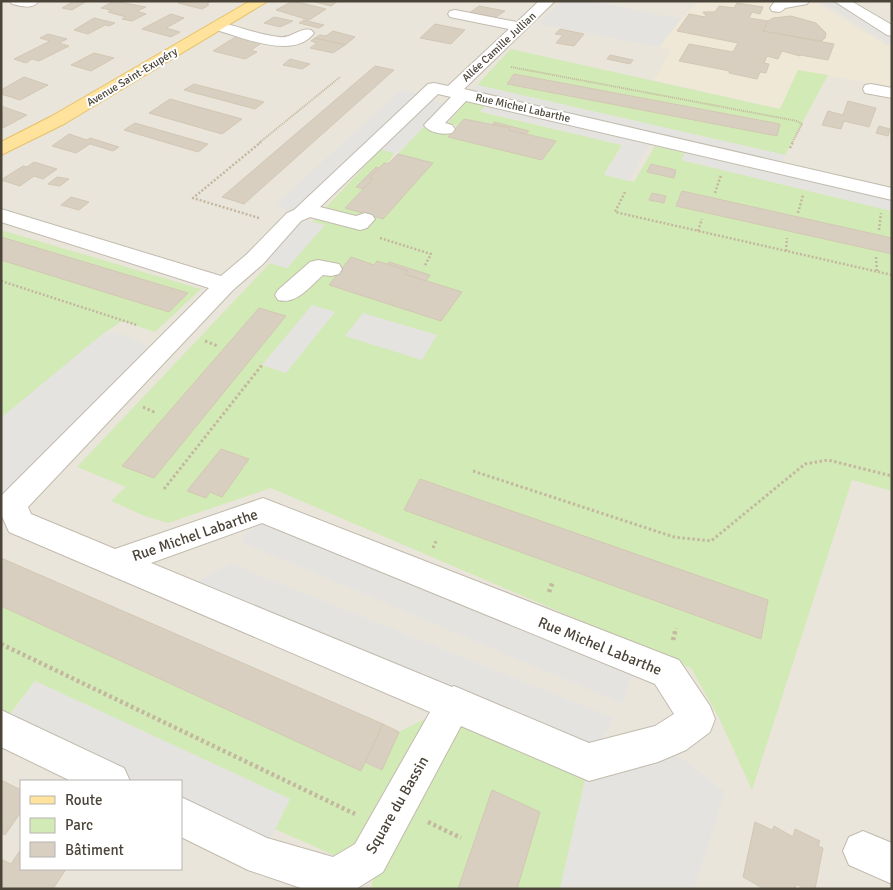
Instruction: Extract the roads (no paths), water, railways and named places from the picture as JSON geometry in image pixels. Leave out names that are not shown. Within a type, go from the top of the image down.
[{"type":"main road","name":"Avenue Saint-Exupéry","points":[[1,149],[58,120],[261,1]]},
{"type":"street","points":[[16,1],[27,3],[32,1]]},
{"type":"street","name":"Allée Camille Jullian","points":[[446,129],[433,125],[464,94],[520,27],[548,1]]},
{"type":"street","points":[[777,8],[780,4],[802,1]]},
{"type":"street","points":[[842,1],[892,32]]},
{"type":"street","points":[[454,14],[520,27]]},
{"type":"street","points":[[218,26],[279,42],[296,41],[306,33]]},
{"type":"street","name":"Rue Michel Labarthe","points":[[116,562],[263,510],[667,672],[697,719],[673,737],[658,744],[589,762],[20,523],[12,504],[225,285],[255,259],[285,227],[424,95],[434,88],[892,194]]},
{"type":"street","points":[[871,89],[892,93]]},
{"type":"street","points":[[305,209],[360,224],[365,219]]},
{"type":"street","points":[[1,215],[225,285]]},
{"type":"street","points":[[286,295],[318,267],[331,270]]},
{"type":"street","name":"Square du Bassin","points":[[182,816],[262,856],[336,878],[369,858],[454,704]]},
{"type":"street","points":[[1,728],[109,780]]}]
